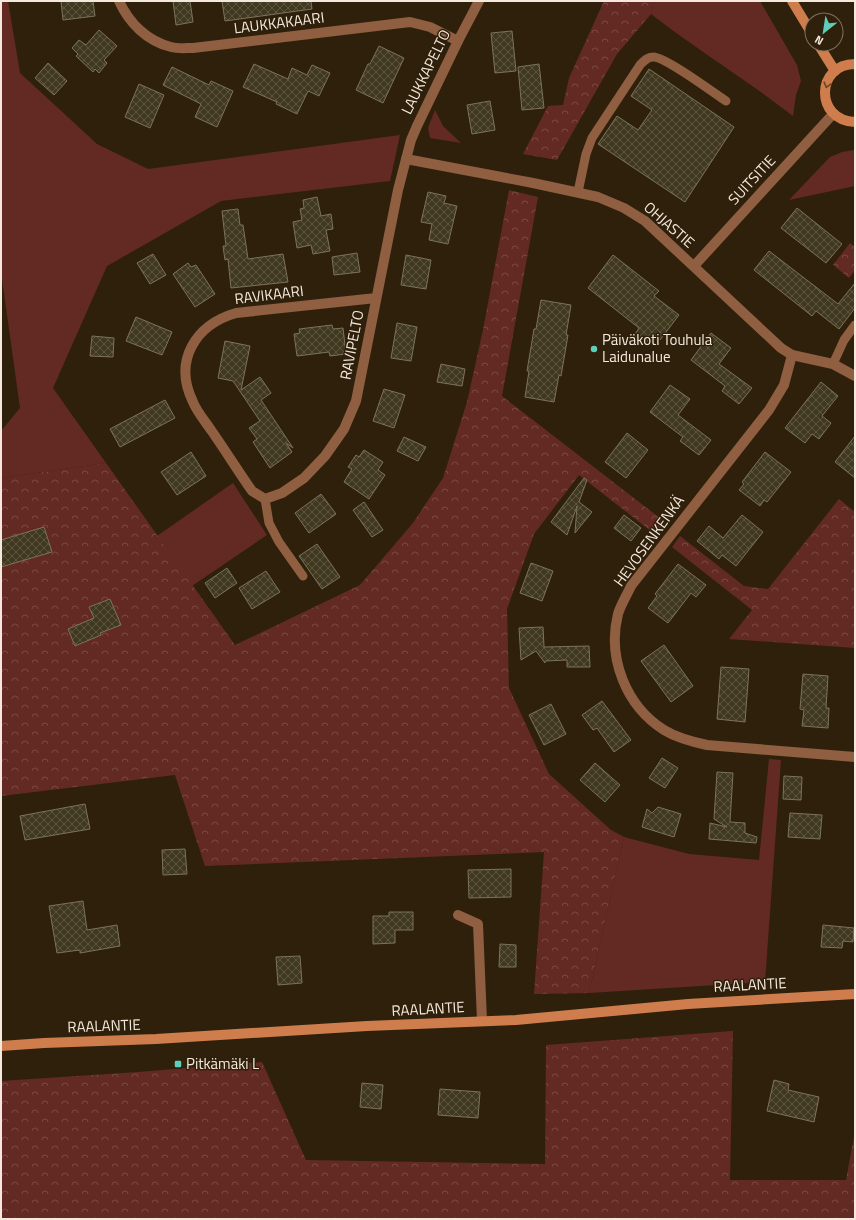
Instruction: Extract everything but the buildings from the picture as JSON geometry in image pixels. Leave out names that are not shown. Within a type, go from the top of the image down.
[{"type":"street","name":"LAUKKAKAARI","points":[[119,1],[125,14],[138,28],[154,41],[172,47],[193,48],[410,22],[430,27],[458,41]]},
{"type":"street","name":"LAUKKAPELTO","points":[[406,159],[417,126],[479,1]]},
{"type":"street","points":[[792,1],[804,21]]},
{"type":"street","points":[[823,52],[835,71]]},
{"type":"street","points":[[855,64],[842,66],[835,71],[829,78],[825,87],[827,106],[833,114],[847,122],[855,122]]},
{"type":"street","name":"SUITSITIE","points":[[694,266],[833,114]]},
{"type":"street","name":"OHJASTIE","points":[[406,159],[578,192],[598,197],[624,208],[646,222],[781,348],[792,356],[833,364],[855,376]]},
{"type":"street","name":"RAVIPELTO","points":[[265,499],[282,493],[304,478],[325,456],[344,429],[356,401],[398,190],[406,159]]},
{"type":"street","name":"RAVIKAARI","points":[[265,499],[252,491],[193,403],[186,383],[186,360],[193,342],[205,328],[222,317],[236,312],[376,298]]},
{"type":"street","name":"HEVOSENKENKÄ","points":[[792,356],[784,386],[769,410],[631,586],[618,613],[615,639],[617,663],[634,702],[647,717],[665,731],[686,740],[707,745],[855,757]]},
{"type":"street","points":[[458,915],[478,924],[482,1021]]},
{"type":"street","name":"RAALANTIE","points":[[1,1046],[156,1039],[367,1026],[516,1020],[688,1004],[855,994]]},
{"type":"lane","points":[[578,192],[586,154],[592,138],[640,65],[647,59],[655,57],[666,62],[726,101]]},
{"type":"lane","points":[[833,364],[844,340],[855,325]]},
{"type":"lane","points":[[265,499],[269,523],[279,542],[303,576]]},
{"type":"green space","points":[[1,1],[8,1],[20,73],[97,144],[148,169],[400,135],[390,181],[221,201],[107,266],[53,388],[106,463],[1,478],[1,431],[20,408],[1,272]]},
{"type":"green space","points":[[604,1],[654,1],[651,14],[617,54],[557,160],[523,154],[548,106],[563,105],[569,78]]},
{"type":"green space","points":[[654,1],[760,1],[797,65],[801,81],[796,95],[793,116],[651,14]]},
{"type":"green space","points":[[435,110],[443,126],[461,143],[430,138],[428,128]]},
{"type":"green space","points":[[854,150],[855,186],[789,200],[830,157],[842,152]]},
{"type":"green space","points":[[509,190],[538,197],[502,396],[665,522],[656,535],[579,475],[534,534],[507,609],[509,688],[549,774],[611,830],[624,837],[589,993],[534,994],[544,852],[205,866],[175,775],[1,796],[1,478],[106,463],[235,645],[360,585],[413,523],[443,478],[467,402],[483,330]]},
{"type":"green space","points":[[850,243],[855,247],[855,270],[849,278],[833,265]]},
{"type":"green space","points":[[233,483],[267,535],[192,586],[157,536]]},
{"type":"green space","points":[[839,499],[855,512],[855,648],[729,639],[752,610],[672,547],[680,536],[744,586],[768,589]]},
{"type":"green space","points":[[769,759],[781,760],[765,982],[589,993],[624,837],[689,854],[759,860]]},
{"type":"green space","points":[[733,1031],[730,1180],[846,1180],[855,1131],[855,1219],[1,1219],[1,1081],[262,1062],[306,1160],[545,1164],[546,1045]]},
{"type":"place","name":"Päiväkoti Touhula Laidunalue","points":[[594,349]]},
{"type":"place","name":"Pitkämäki L","points":[[178,1064]]}]
